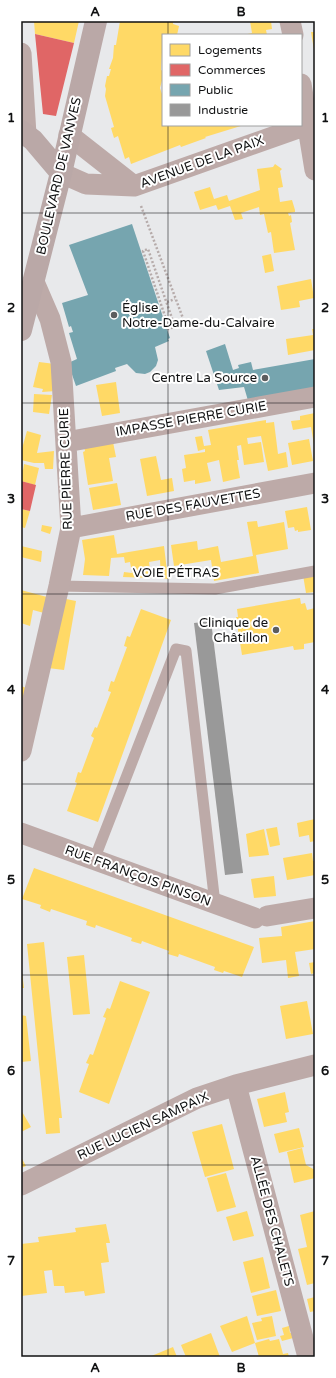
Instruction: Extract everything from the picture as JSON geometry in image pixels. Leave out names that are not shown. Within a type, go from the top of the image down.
[{"type":"main road","name":"BOULEVARD DE VANVES","points":[[21,330],[61,173],[96,21]]},
{"type":"main road","points":[[24,133],[61,173]]},
{"type":"street","points":[[290,21],[293,34]]},
{"type":"street","points":[[21,54],[24,133]]},
{"type":"street","points":[[302,88],[311,123],[315,170]]},
{"type":"street","name":"AVENUE DE LA PAIX","points":[[61,173],[86,184],[134,186],[311,123]]},
{"type":"street","name":"AVENUE DE LA PAIX","points":[[69,135],[134,186]]},
{"type":"street","name":"RUE PIERRE CURIE","points":[[21,751],[59,586],[70,528],[61,362],[50,319],[34,282]]},
{"type":"street","name":"IMPASSE PIERRE CURIE","points":[[66,442],[315,397]]},
{"type":"street","name":"RUE DES FAUVETTES","points":[[70,528],[315,483]]},
{"type":"street","name":"RUE FRANÇOIS PINSON","points":[[21,833],[214,904],[261,917],[315,908]]},
{"type":"street","name":"RUE LUCIEN SAMPAIX","points":[[21,1185],[197,1098],[236,1085],[315,1065]]},
{"type":"street","name":"ALLÉE DES CHALETS","points":[[236,1085],[308,1357]]},
{"type":"lane","name":"VOIE PÉTRAS","points":[[59,586],[215,589],[315,571]]},
{"type":"lane","points":[[94,860],[176,648],[186,651],[214,904]]},
{"type":"path","points":[[134,186],[184,321]]},
{"type":"path","points":[[148,249],[167,302],[175,326],[168,329],[143,251],[148,249]]},
{"type":"path","points":[[167,302],[175,299]]},
{"type":"building: Logements","points":[[34,21],[79,21],[74,43],[35,34]]},
{"type":"building: Logements","points":[[120,21],[173,21],[173,24],[179,26],[177,34],[162,34],[162,81],[160,88],[162,94],[162,126],[241,126],[205,137],[206,138],[181,147],[180,145],[131,164],[129,157],[125,159],[118,136],[114,138],[111,128],[114,127],[105,96],[107,76],[109,76],[111,69],[109,69],[113,58],[114,45],[116,45]]},
{"type":"building: Logements","points":[[250,21],[271,21],[272,29],[266,30],[267,34],[248,34],[252,33]]},
{"type":"building: Logements","points":[[311,32],[315,32],[314,50]]},
{"type":"building: Logements","points":[[275,164],[282,169],[280,171],[283,187],[278,188],[280,202],[292,200],[295,210],[295,212],[288,213],[289,216],[291,215],[292,222],[290,223],[295,250],[274,253],[271,232],[268,233],[264,214],[260,215],[259,207],[241,213],[243,219],[235,220],[230,206],[218,210],[216,205],[200,210],[194,192],[210,187],[214,199],[227,195],[229,201],[260,190],[257,169],[273,167]]},
{"type":"building: Logements","points":[[271,254],[274,271],[265,273],[262,256]]},
{"type":"building: Logements","points":[[311,279],[314,298],[299,301],[300,307],[281,310],[277,286]]},
{"type":"building: Logements","points":[[312,329],[315,329],[315,350],[288,355],[286,339],[313,335]]},
{"type":"building: Logements","points":[[39,362],[55,364],[56,391],[42,392],[43,389],[33,387]]},
{"type":"building: Logements","points":[[116,382],[120,413],[102,416],[96,385]]},
{"type":"building: Logements","points":[[34,394],[52,395],[49,414],[33,412]]},
{"type":"building: Logements","points":[[315,413],[314,445],[311,427],[293,430],[291,421],[300,420],[300,416]]},
{"type":"building: Logements","points":[[266,420],[266,423],[274,422],[278,454],[286,452],[288,467],[268,471],[261,436],[247,438],[248,444],[261,442],[264,462],[244,465],[241,445],[237,446],[239,460],[237,460],[240,478],[223,482],[219,460],[207,463],[211,481],[195,484],[195,480],[184,482],[182,469],[186,468],[184,455],[205,452],[205,449],[198,451],[195,437],[202,436],[204,446],[211,445],[208,430]]},
{"type":"building: Logements","points":[[27,431],[41,435],[37,453],[54,451],[53,469],[45,469],[44,463],[34,463],[21,460],[21,452]]},
{"type":"building: Logements","points":[[112,437],[116,457],[109,458],[113,481],[88,485],[83,442]]},
{"type":"building: Logements","points":[[309,439],[313,461],[292,465],[288,443]]},
{"type":"building: Logements","points":[[156,456],[161,480],[172,478],[174,491],[147,496],[140,459]]},
{"type":"building: Logements","points":[[24,464],[39,468],[35,485],[21,481],[21,469],[23,470]]},
{"type":"building: Logements","points":[[117,483],[121,505],[93,510],[89,488]]},
{"type":"building: Logements","points":[[307,507],[311,530],[298,532],[298,530],[295,531],[294,527],[288,528],[285,511]]},
{"type":"building: Logements","points":[[21,509],[30,511],[25,528],[21,527]]},
{"type":"building: Logements","points":[[257,521],[258,527],[284,522],[288,549],[256,555],[259,573],[214,581],[211,560],[174,566],[171,545],[197,541],[198,550],[218,546],[221,562],[253,556],[247,522]]},
{"type":"building: Logements","points":[[42,525],[52,527],[50,534],[41,531]]},
{"type":"building: Logements","points":[[114,535],[117,554],[164,546],[168,579],[161,578],[160,560],[149,562],[151,578],[123,577],[124,572],[132,573],[130,562],[125,563],[124,557],[111,558],[109,576],[83,575],[85,559],[82,540]]},
{"type":"building: Logements","points":[[21,546],[42,551],[41,562],[21,557]]},
{"type":"building: Logements","points":[[315,573],[315,592],[306,593],[303,575]]},
{"type":"building: Logements","points":[[21,590],[47,597],[44,613],[33,610],[30,626],[21,623]]},
{"type":"building: Logements","points":[[61,598],[76,601],[64,670],[48,668]]},
{"type":"building: Logements","name":"Clinique de Châtillon","points":[[300,598],[301,604],[305,603],[307,610],[315,608],[315,642],[304,644],[304,649],[294,650],[293,646],[242,655],[236,617],[238,617],[237,609]]},
{"type":"building: Logements","points":[[141,609],[171,620],[98,822],[67,811],[77,783],[75,782],[78,772],[81,773],[94,738],[91,736],[95,727],[97,728],[111,692],[108,691],[111,681],[114,682],[127,647],[124,646],[127,636],[130,637]]},
{"type":"building: Logements","points":[[21,686],[29,689],[21,722]]},
{"type":"building: Logements","points":[[315,819],[315,841],[310,842],[309,835],[299,837],[297,823]]},
{"type":"building: Logements","points":[[277,827],[280,845],[270,847],[266,829]]},
{"type":"building: Logements","points":[[264,829],[269,855],[249,857],[246,834]]},
{"type":"building: Logements","points":[[312,853],[313,861],[315,861],[315,875],[287,880],[283,858]]},
{"type":"building: Logements","points":[[34,868],[254,947],[242,977],[224,971],[223,973],[214,970],[215,967],[179,954],[178,957],[168,954],[169,951],[142,941],[141,944],[131,941],[132,938],[96,925],[95,928],[86,925],[87,921],[51,909],[50,912],[40,908],[41,905],[22,899]]},
{"type":"building: Logements","points":[[274,876],[276,896],[254,898],[251,879]]},
{"type":"building: Logements","points":[[315,921],[315,949],[295,952],[299,976],[288,978],[286,960],[262,963],[259,938],[282,936],[281,927]]},
{"type":"building: Logements","points":[[44,942],[62,1118],[59,1118],[60,1133],[46,1134],[27,944]]},
{"type":"building: Logements","points":[[84,955],[90,1014],[73,1015],[67,957]]},
{"type":"building: Logements","points":[[315,962],[315,973],[311,974],[309,963]]},
{"type":"building: Logements","points":[[22,972],[24,988],[21,988]]},
{"type":"building: Logements","points":[[120,981],[150,992],[109,1104],[79,1092],[89,1064],[86,1063],[90,1054],[93,1055],[106,1018],[103,1017],[107,1008],[110,1009]]},
{"type":"building: Logements","points":[[307,1001],[313,1034],[286,1039],[280,1006]]},
{"type":"building: Logements","points":[[21,1015],[26,1016],[31,1061],[21,1062]]},
{"type":"building: Logements","points":[[285,1092],[289,1112],[285,1113],[287,1122],[264,1127],[257,1099]]},
{"type":"building: Logements","points":[[21,1110],[31,1127],[21,1132]]},
{"type":"building: Logements","points":[[222,1124],[234,1169],[205,1177],[192,1132]]},
{"type":"building: Logements","points":[[299,1128],[304,1147],[279,1153],[274,1134]]},
{"type":"building: Logements","points":[[302,1148],[306,1165],[315,1170],[315,1178],[294,1183],[287,1152]]},
{"type":"building: Logements","points":[[21,1157],[26,1166],[21,1168]]},
{"type":"building: Logements","points":[[226,1173],[236,1207],[217,1212],[207,1178]]},
{"type":"building: Logements","points":[[247,1211],[254,1236],[233,1241],[226,1217]]},
{"type":"building: Logements","points":[[315,1211],[315,1283],[307,1285],[298,1249],[307,1247],[300,1215]]},
{"type":"building: Logements","points":[[106,1224],[110,1243],[106,1243],[109,1262],[101,1263],[105,1293],[85,1296],[84,1291],[65,1293],[64,1286],[54,1286],[52,1270],[44,1271],[47,1293],[21,1296],[21,1244],[39,1242],[38,1237],[76,1232],[75,1228]]},
{"type":"building: Logements","points":[[263,1257],[270,1288],[251,1293],[243,1262]]},
{"type":"building: Logements","points":[[276,1290],[281,1311],[257,1316],[252,1296]]},
{"type":"building: Logements","points":[[315,1297],[315,1311],[310,1312],[307,1299]]},
{"type":"building: Logements","points":[[247,1316],[255,1343],[232,1352],[220,1326]]},
{"type":"building: Logements","points":[[272,1316],[276,1336],[257,1340],[252,1323],[262,1321],[261,1318]]},
{"type":"building: Logements","points":[[289,1326],[290,1333],[295,1332],[297,1337],[282,1341],[280,1336],[284,1335],[282,1328]]},
{"type":"building: Logements","points":[[211,1333],[220,1357],[186,1357],[181,1345]]},
{"type":"building: Logements","points":[[269,1339],[270,1341],[279,1339],[283,1354],[288,1353],[289,1357],[259,1357],[255,1343]]},
{"type":"building: Logements","points":[[173,1347],[177,1357],[149,1357]]},
{"type":"building: Commerces","points":[[35,34],[74,43],[56,116],[43,114]]},
{"type":"building: Commerces","points":[[21,481],[36,485],[30,511],[21,509]]},
{"type":"building: Public","name":"Église Notre-Dame-du-Calvaire","points":[[132,224],[170,338],[168,339],[169,341],[155,347],[158,360],[156,366],[150,372],[145,374],[136,373],[127,364],[115,368],[116,371],[76,386],[68,363],[77,359],[69,333],[73,332],[71,326],[69,327],[62,303],[88,295],[69,245]]},
{"type":"building: Public","name":"Centre La Source","points":[[225,344],[233,370],[239,368],[238,365],[251,362],[253,370],[315,359],[315,392],[249,404],[244,387],[219,390],[206,351]]},
{"type":"building: Industrie","points":[[211,621],[243,873],[225,875],[194,623]]},
{"type":"place","name":"Église Notre-Dame-du-Calvaire","points":[[114,315]]},
{"type":"place","name":"Centre La Source","points":[[265,378]]},
{"type":"place","name":"Clinique de Châtillon","points":[[276,630]]}]
